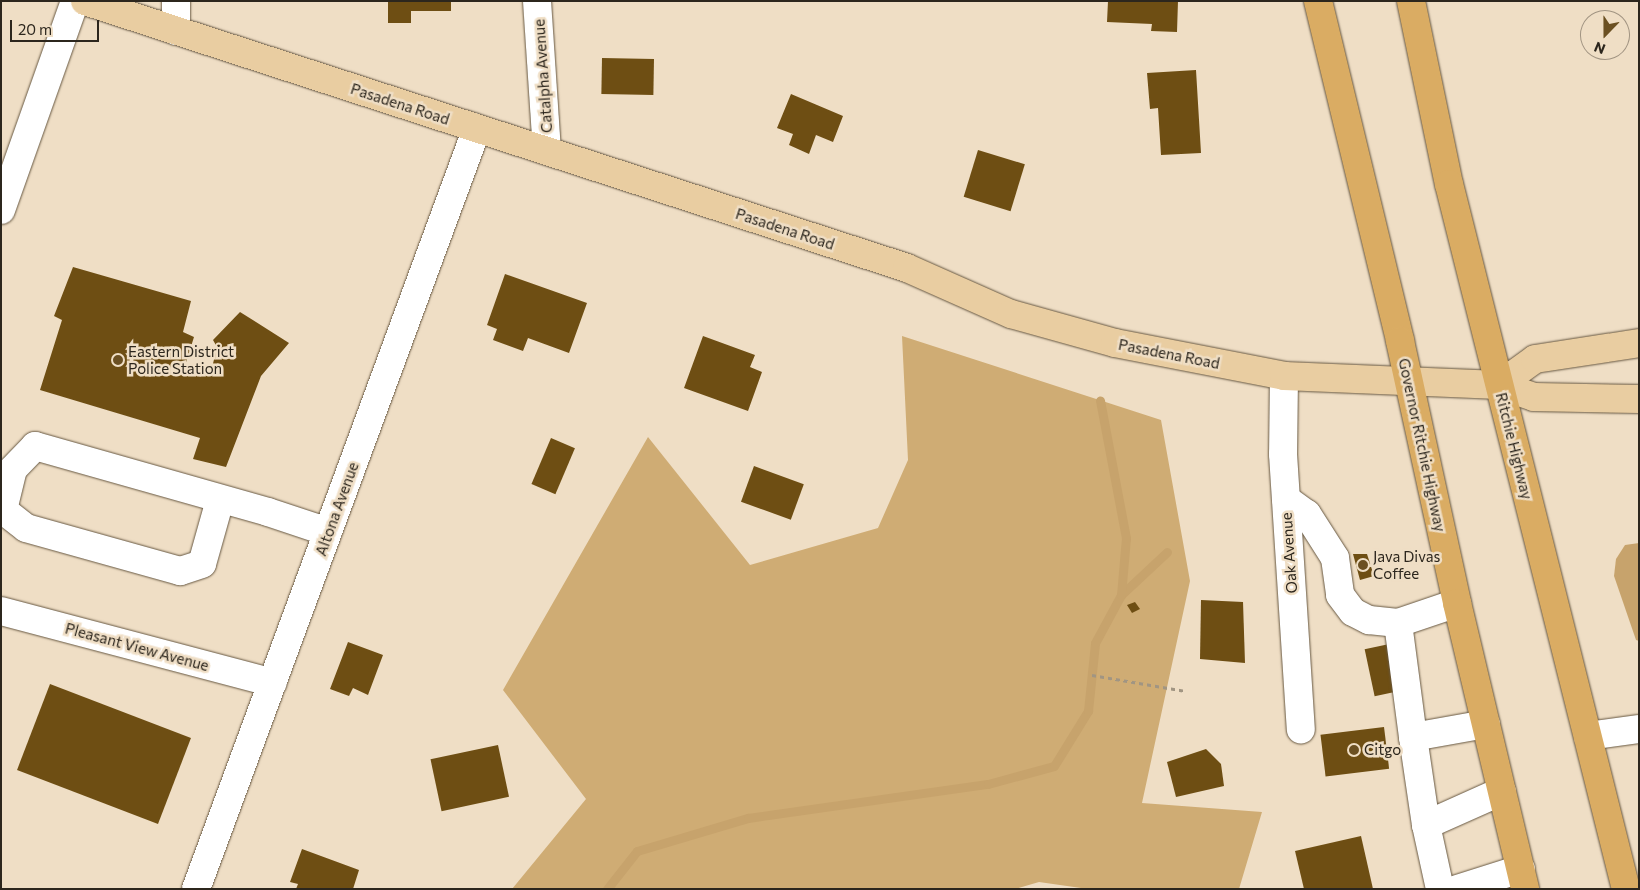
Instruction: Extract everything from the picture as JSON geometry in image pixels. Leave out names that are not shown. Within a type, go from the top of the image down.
[{"type":"highway","name":"Governor Ritchie Highway","points":[[1318,1],[1400,341],[1407,384],[1457,603],[1523,879]]},
{"type":"highway","name":"Ritchie Highway","points":[[1411,1],[1449,184],[1626,889]]},
{"type":"main road","name":"Pasadena Road","points":[[85,1],[907,268],[1011,314],[1115,344],[1284,376],[1407,384],[1499,385],[1534,397],[1639,399]]},
{"type":"main road","points":[[1499,385],[1535,359],[1639,343]]},
{"type":"street","points":[[1,210],[75,1]]},
{"type":"street","points":[[176,1],[176,31]]},
{"type":"street","name":"Catalpha Avenue","points":[[537,1],[547,151]]},
{"type":"street","name":"Altona Avenue","points":[[196,889],[477,128]]},
{"type":"street","name":"Oak Avenue","points":[[1284,376],[1286,499],[1301,729]]},
{"type":"street","points":[[220,500],[202,564],[180,571],[26,528],[3,510],[13,469],[35,446],[220,500],[328,532]]},
{"type":"street","points":[[1286,499],[1307,514],[1335,558],[1340,595],[1353,612],[1369,620],[1398,623],[1457,603]]},
{"type":"street","name":"Pleasant View Avenue","points":[[1,611],[273,683]]},
{"type":"street","points":[[1398,623],[1426,824],[1440,889]]},
{"type":"street","points":[[1413,737],[1486,724]]},
{"type":"street","points":[[1588,736],[1639,730]]},
{"type":"street","points":[[1426,824],[1502,791]]},
{"type":"street","points":[[1457,889],[1523,879]]},
{"type":"path","points":[[1092,675],[1186,691]]},
{"type":"shaded area","points":[[902,336],[1161,420],[1190,581],[1142,803],[1262,812],[1239,889],[1088,889],[1039,882],[1015,889],[512,889],[586,799],[503,690],[648,437],[750,565],[878,528],[908,460]]},
{"type":"shaded area","points":[[1639,543],[1639,641],[1636,640],[1614,576],[1616,559],[1625,545]]},
{"type":"building","points":[[388,1],[451,1],[451,11],[411,11],[411,23],[388,23]]},
{"type":"building","points":[[1108,1],[1178,1],[1177,32],[1151,31],[1152,24],[1107,22]]},
{"type":"building","points":[[602,58],[654,59],[653,95],[601,94]]},
{"type":"building","points":[[1196,70],[1201,153],[1161,155],[1158,108],[1150,109],[1147,73]]},
{"type":"building","points":[[791,94],[843,116],[833,142],[816,135],[809,154],[789,145],[793,134],[777,128]]},
{"type":"building","points":[[978,150],[1025,164],[1011,211],[964,197]]},
{"type":"building","name":"Eastern District Police Station","points":[[73,267],[191,301],[183,332],[194,337],[183,372],[210,376],[217,347],[213,340],[240,312],[289,343],[261,376],[226,467],[193,459],[200,438],[40,390],[62,320],[54,316]]},
{"type":"building","points":[[505,274],[587,303],[569,353],[528,338],[523,351],[493,340],[497,329],[487,325]]},
{"type":"building","points":[[703,336],[755,355],[750,367],[762,372],[748,411],[684,388]]},
{"type":"building","points":[[551,438],[575,448],[555,494],[531,484]]},
{"type":"building","points":[[754,466],[804,484],[791,520],[741,502]]},
{"type":"building","name":"Java Divas Coffee","points":[[1353,554],[1367,554],[1374,576],[1360,580]]},
{"type":"building","points":[[1201,600],[1243,602],[1245,663],[1200,659]]},
{"type":"building","points":[[1135,602],[1140,609],[1132,613],[1127,605]]},
{"type":"building","points":[[348,642],[383,655],[368,695],[353,688],[349,696],[330,689]]},
{"type":"building","points":[[1394,643],[1404,690],[1375,696],[1365,649]]},
{"type":"building","points":[[50,684],[191,738],[158,824],[17,770]]},
{"type":"building","name":"Citgo","points":[[1384,727],[1389,769],[1326,776],[1320,735]]},
{"type":"building","points":[[498,745],[509,797],[442,811],[431,759]]},
{"type":"building","points":[[1206,749],[1221,764],[1224,786],[1176,797],[1167,762]]},
{"type":"building","points":[[1361,836],[1373,889],[1304,889],[1295,851]]},
{"type":"building","points":[[302,849],[359,870],[353,889],[296,889],[298,884],[290,882]]},
{"type":"waterway","points":[[607,889],[637,851],[748,818],[988,784],[1054,766],[1088,711],[1095,643],[1121,595],[1126,538],[1100,400]]},
{"type":"waterway","points":[[1121,595],[1167,552]]},
{"type":"place","name":"Eastern District Police Station","points":[[118,360]]},
{"type":"place","name":"Java Divas Coffee","points":[[1363,565]]},
{"type":"place","name":"Citgo","points":[[1354,750]]}]
